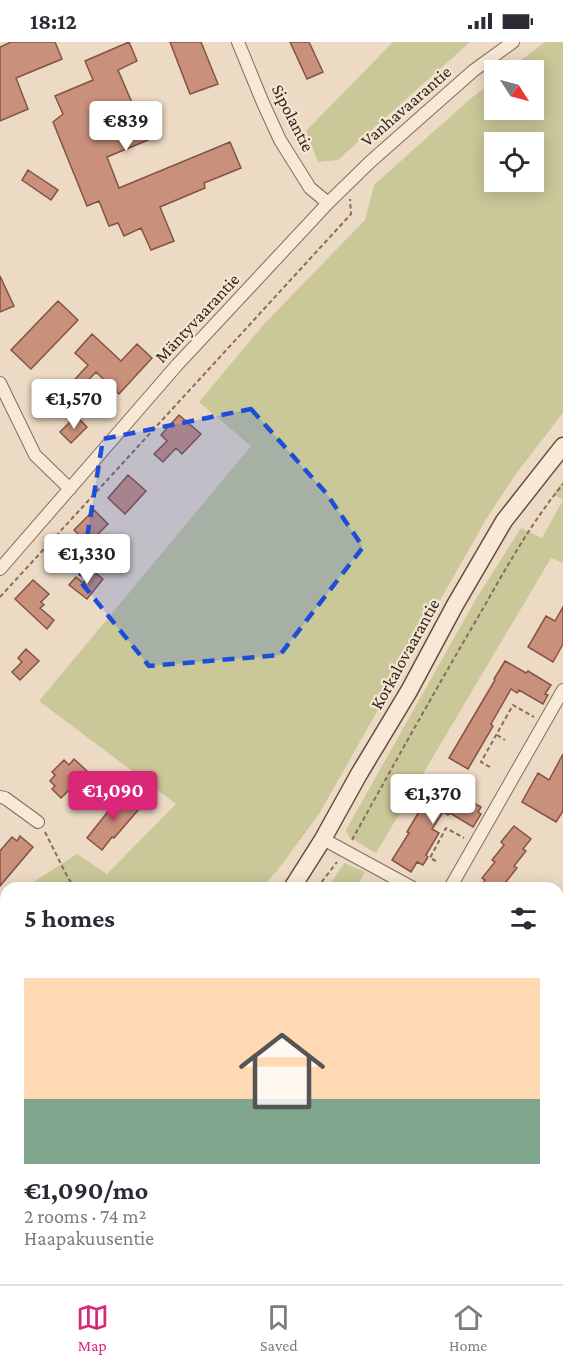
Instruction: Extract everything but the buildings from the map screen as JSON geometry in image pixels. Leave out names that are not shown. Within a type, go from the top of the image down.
[{"type":"street","name":"Sipolantie","points":[[238,42],[280,140],[310,188],[328,203]]},
{"type":"street","name":"Vanhavaarantie","points":[[328,203],[370,162],[473,71],[513,42]]},
{"type":"street","name":"Mäntyvaarantie","points":[[0,569],[177,365],[328,203]]},
{"type":"street","points":[[0,383],[35,455],[70,489]]},
{"type":"street","name":"Korkalovaarantie","points":[[296,882],[323,840],[359,774],[409,691],[455,604],[504,522],[563,446]]},
{"type":"street","points":[[453,882],[563,690]]},
{"type":"street","points":[[0,797],[5,798],[38,822]]},
{"type":"street","points":[[323,840],[402,882]]},
{"type":"path","points":[[0,597],[351,214],[350,200],[343,188]]},
{"type":"path","points":[[322,882],[345,851],[450,664],[513,558],[563,484]]},
{"type":"path","points":[[490,767],[481,762],[513,705],[544,723]]},
{"type":"path","points":[[496,735],[505,740]]},
{"type":"path","points":[[38,822],[71,882]]},
{"type":"path","points":[[436,861],[430,858],[446,828],[475,844]]},
{"type":"highlighted area","points":[[251,409],[326,493],[363,547],[280,655],[149,666],[80,581],[103,439]]},
{"type":"shaded area","points":[[393,42],[470,42],[338,160],[318,162],[306,131]]},
{"type":"shaded area","points":[[545,42],[563,42],[563,413],[515,475],[485,521],[319,814],[267,882],[33,882],[77,854],[107,874],[176,804],[39,701],[251,446],[199,402],[265,323],[365,220],[374,185],[484,88],[484,120],[544,120],[544,60],[521,60]]},
{"type":"shaded area","points":[[563,481],[563,500],[553,494]]},
{"type":"shaded area","points":[[563,500],[563,563],[551,558],[376,853],[349,837],[346,830],[476,599],[521,528],[542,538]]},
{"type":"shaded area","points":[[344,863],[365,872],[359,882],[332,882]]}]
